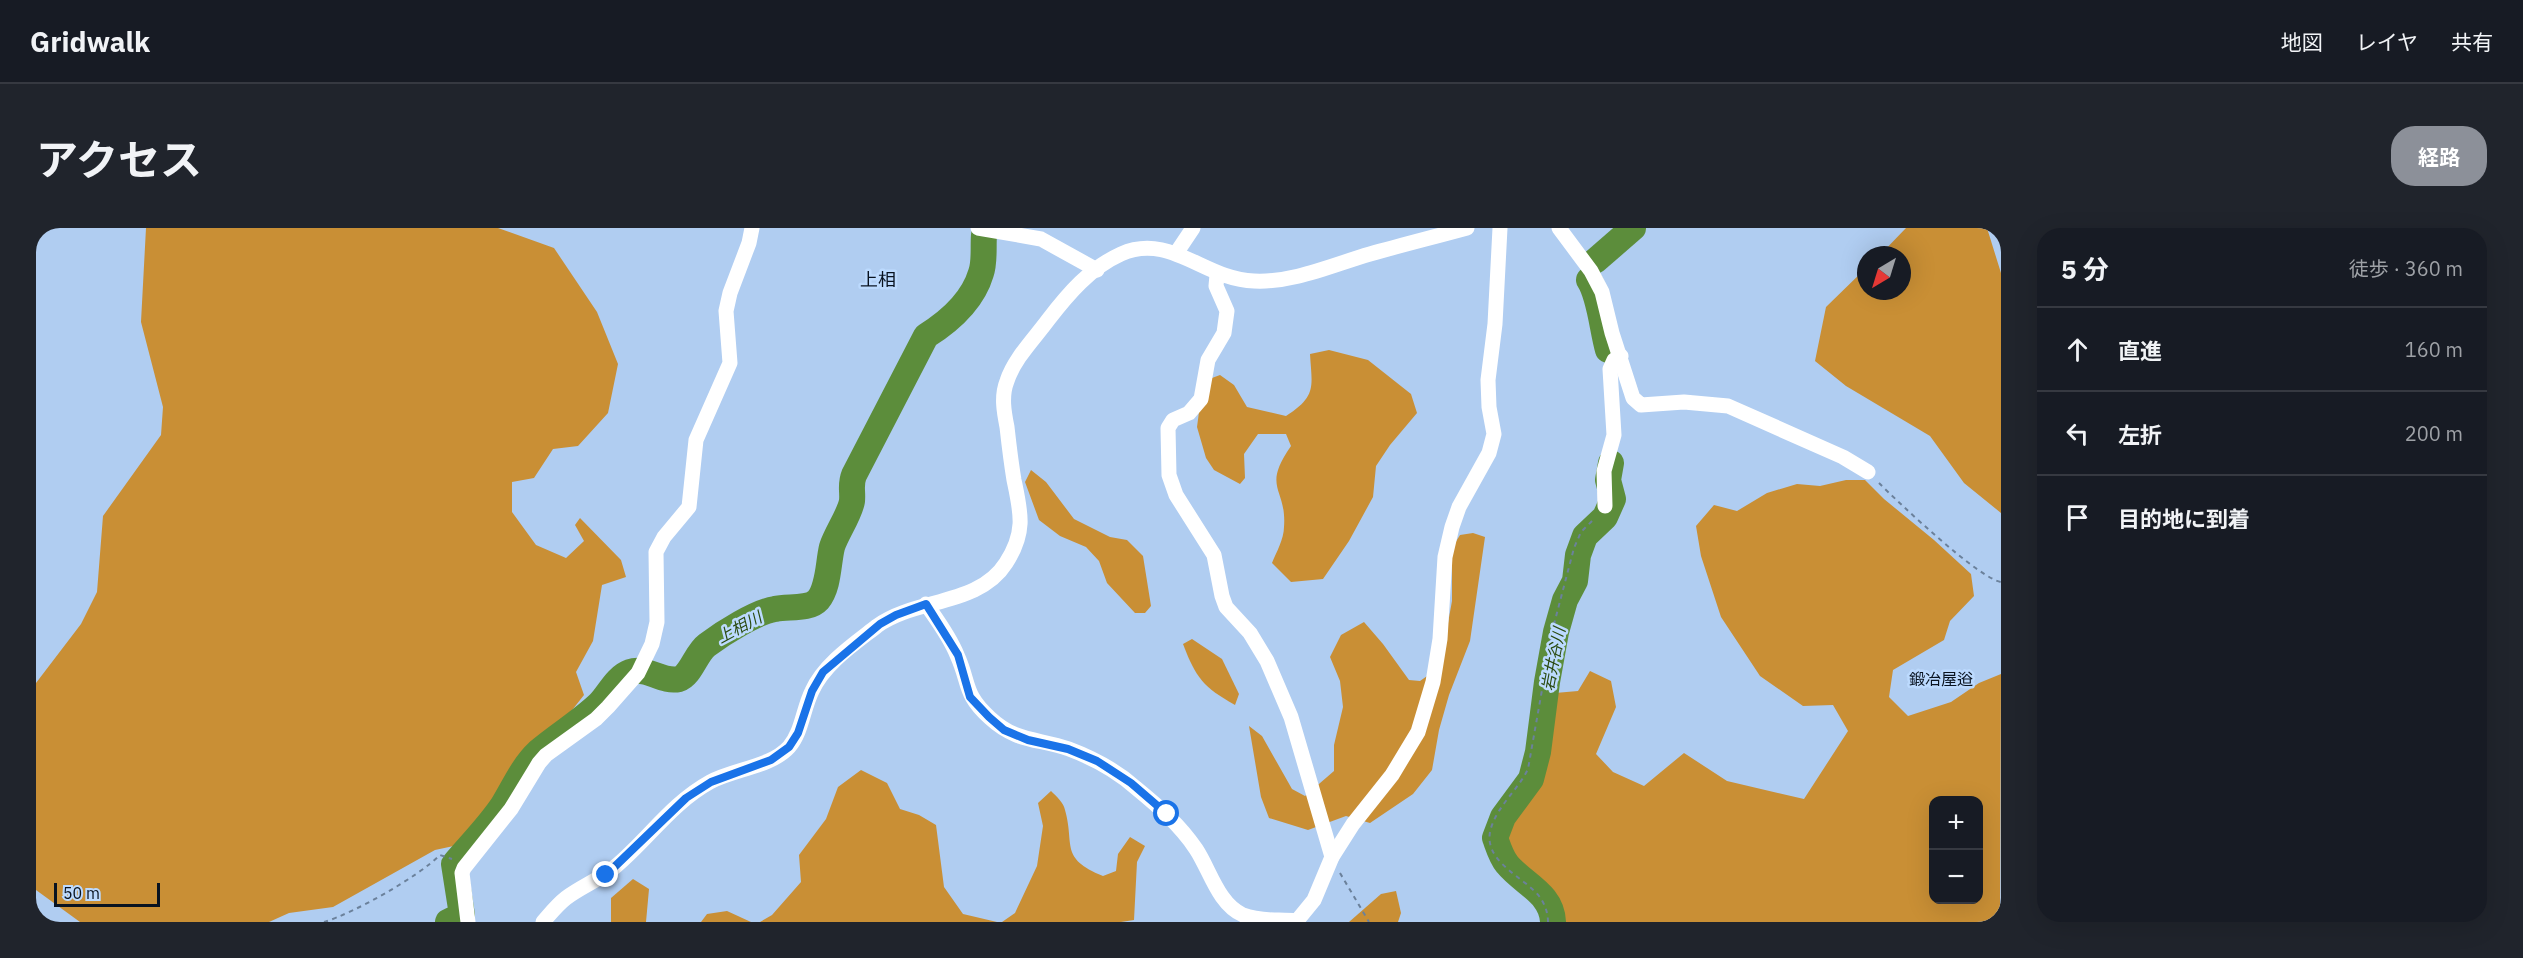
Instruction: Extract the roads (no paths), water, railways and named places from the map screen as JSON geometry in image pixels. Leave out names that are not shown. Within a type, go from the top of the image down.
[{"type":"street","points":[[468,922],[462,873],[464,868],[511,810],[546,755],[596,719],[640,670],[652,644],[657,622],[656,552],[664,537],[689,507],[696,440],[730,363],[726,311],[752,228]]},
{"type":"street","points":[[978,228],[1041,239],[1097,270]]},
{"type":"street","points":[[1177,252],[1193,228]]},
{"type":"street","points":[[543,922],[563,900],[606,875],[621,862],[665,816],[686,798],[711,782],[771,760],[789,747],[798,733],[812,691],[823,672],[880,624],[896,615],[926,604],[966,593],[988,582],[1004,567],[1016,545],[1022,524],[1003,404],[1006,382],[1014,367],[1068,294],[1097,270],[1119,255],[1139,248],[1177,252],[1217,275],[1253,282],[1291,278],[1467,228]]},
{"type":"street","points":[[926,604],[958,655],[970,697],[1004,730],[1028,740],[1068,749],[1097,761],[1131,783],[1167,814],[1196,849],[1216,886],[1242,915],[1263,921],[1297,922],[1314,900],[1332,857],[1353,824],[1392,775],[1418,732],[1433,682],[1440,639],[1444,557],[1459,507],[1489,453],[1494,434],[1489,407],[1488,380],[1495,324],[1500,228]]},
{"type":"street","points":[[1558,228],[1591,271],[1602,292],[1612,333],[1633,398],[1641,405],[1684,402],[1728,406],[1843,457],[1868,472]]},
{"type":"street","points":[[1217,275],[1216,286],[1227,311],[1224,333],[1208,360],[1201,399],[1189,413],[1173,420],[1168,428],[1169,475],[1176,495],[1214,555],[1221,596],[1226,607],[1250,633],[1262,652],[1291,717],[1332,857]]},
{"type":"street","points":[[1605,506],[1604,471],[1614,435],[1610,369],[1614,360],[1621,356]]},
{"type":"waterway","name":"岩井谷川","points":[[1595,261],[1633,228]]},
{"type":"waterway","name":"上相川","points":[[448,922],[462,915],[454,864],[498,813],[523,770],[538,752],[599,704],[625,674],[642,671],[667,679],[679,679],[687,673],[707,645],[740,624],[767,611],[809,605],[822,595],[832,547],[851,506],[854,475],[926,336],[960,309],[977,283],[982,269],[984,235]]},
{"type":"waterway","name":"岩井谷川","points":[[1589,280],[1598,304],[1608,350]]},
{"type":"waterway","name":"岩井谷川","points":[[1553,922],[1548,904],[1507,864],[1495,838],[1503,817],[1531,779],[1538,752],[1556,632],[1565,600],[1575,581],[1578,555],[1585,536],[1605,517],[1613,499],[1608,480],[1611,463]]},
{"type":"district","name":"上相","points":[[878,280]]},
{"type":"district","name":"鍛冶屋逧","points":[[1941,679]]}]
